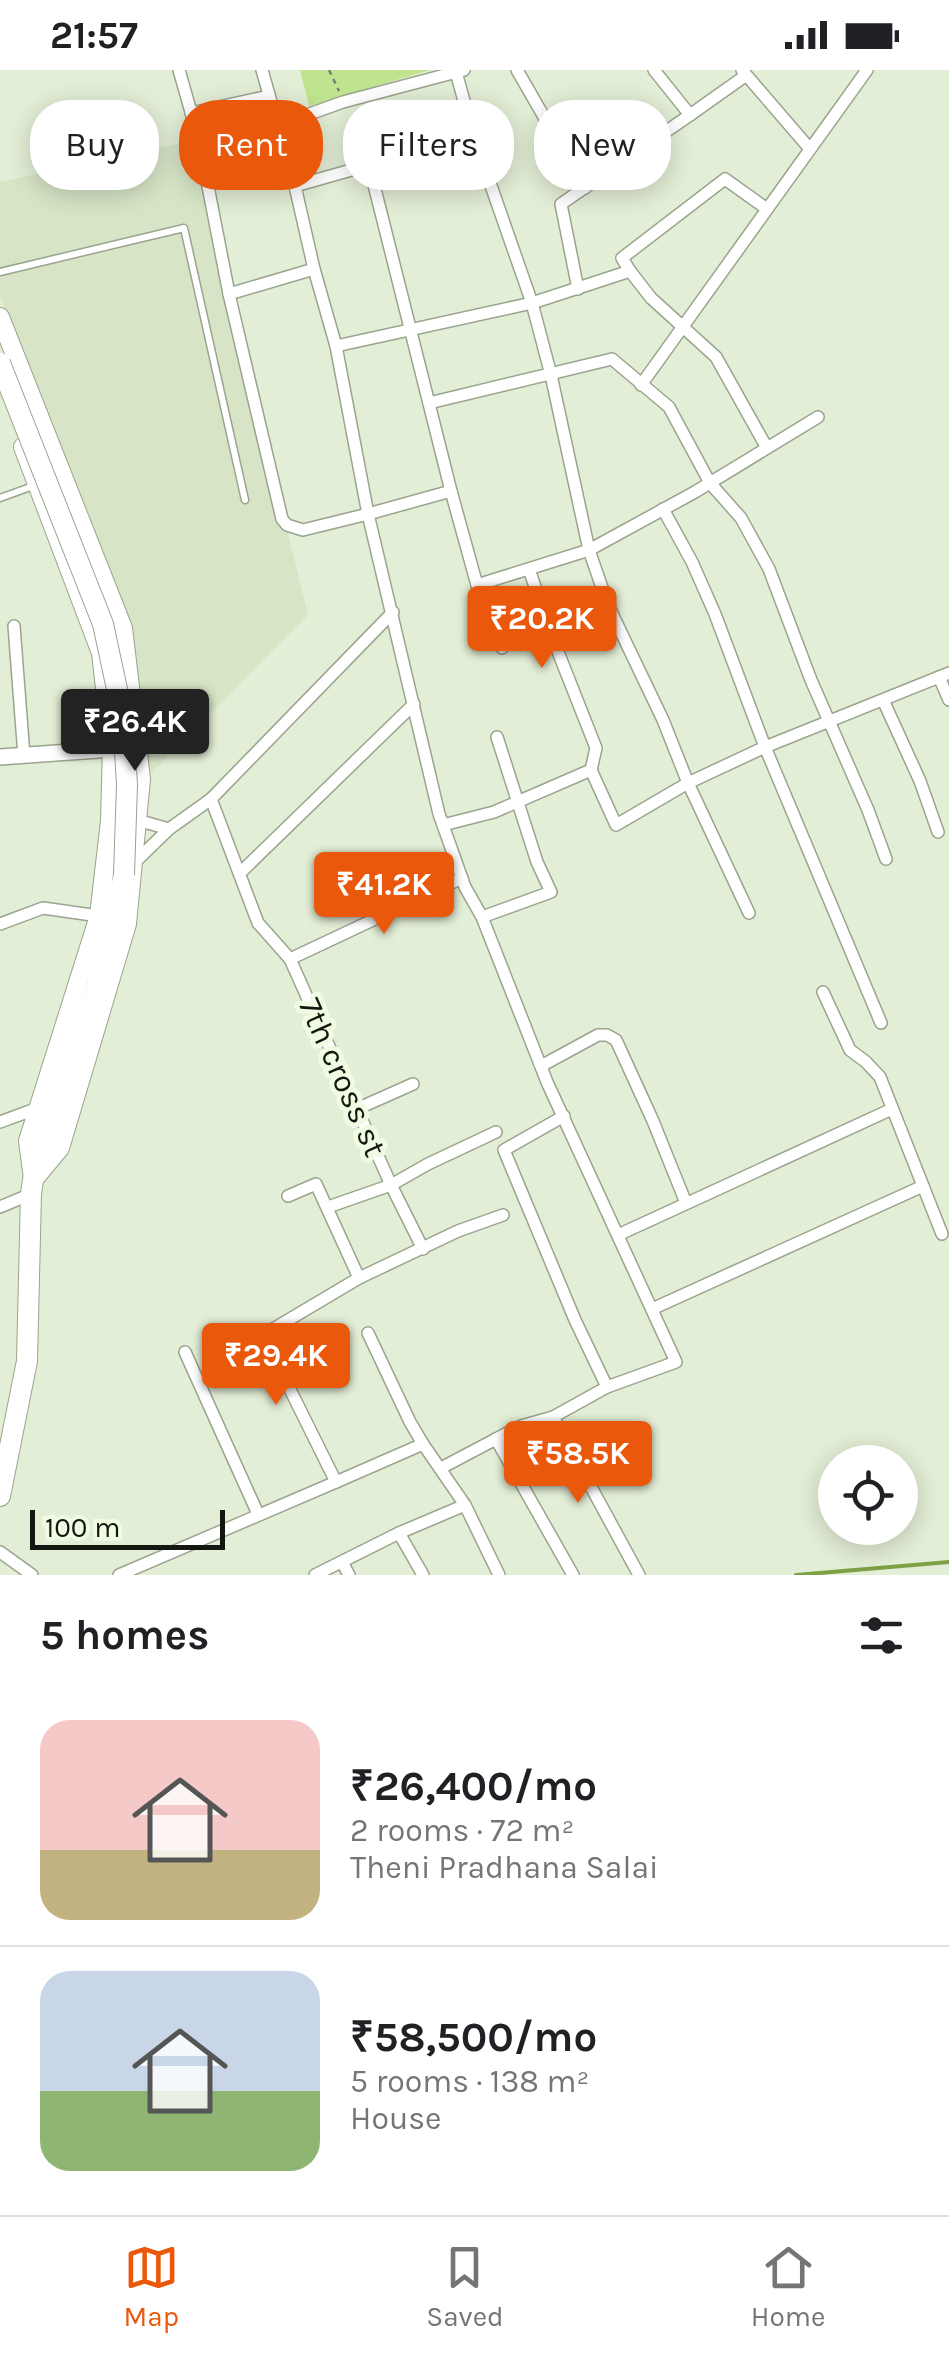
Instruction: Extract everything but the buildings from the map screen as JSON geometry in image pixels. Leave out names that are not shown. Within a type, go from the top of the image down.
[{"type":"main road","points":[[0,317],[122,628],[140,778],[128,870],[97,985],[32,1187]]},
{"type":"main road","points":[[0,362],[102,624],[123,717],[128,870]]},
{"type":"main road","points":[[0,387],[100,653],[112,749],[99,916],[28,1141],[32,1187],[28,1361],[0,1496]]},
{"type":"main road","points":[[110,801],[138,810]]},
{"type":"street","points":[[180,70],[188,100]]},
{"type":"street","points":[[262,70],[270,100]]},
{"type":"street","points":[[516,70],[534,101]]},
{"type":"street","points":[[654,70],[690,115]]},
{"type":"street","points":[[351,100],[460,71],[466,100]]},
{"type":"street","points":[[641,384],[864,71]]},
{"type":"street","points":[[671,128],[743,73],[810,149]]},
{"type":"street","points":[[251,100],[269,96]]},
{"type":"street","points":[[767,209],[725,178],[622,258],[651,298],[716,357],[767,448]]},
{"type":"street","points":[[209,190],[229,294],[282,519],[287,526],[302,530],[451,491]]},
{"type":"street","points":[[297,190],[336,346],[368,514],[443,825],[541,1066],[676,1362],[607,1387],[552,1418],[521,1426],[441,1468]]},
{"type":"street","points":[[374,190],[476,586],[502,648]]},
{"type":"street","points":[[493,190],[532,303],[589,550],[608,605],[749,913]]},
{"type":"street","points":[[578,289],[561,204],[582,190]]},
{"type":"street","points":[[229,294],[314,269]]},
{"type":"street","points":[[336,346],[532,303],[630,271]]},
{"type":"street","points":[[428,403],[612,359],[669,408],[710,483],[741,518],[769,569],[886,859]]},
{"type":"street","points":[[476,586],[589,550],[818,417]]},
{"type":"street","points":[[663,510],[715,614],[764,747],[882,1023]]},
{"type":"street","points":[[529,570],[596,748],[590,770],[616,825],[688,782],[764,747],[944,675],[949,700]]},
{"type":"street","points":[[128,870],[169,828],[212,799],[393,612]]},
{"type":"street","points":[[14,626],[24,756]]},
{"type":"street","points":[[883,700],[938,832]]},
{"type":"street","points":[[240,873],[414,704]]},
{"type":"street","points":[[482,917],[551,892],[537,862],[497,737]]},
{"type":"street","points":[[0,757],[112,749]]},
{"type":"street","points":[[443,825],[494,812],[590,770]]},
{"type":"street","name":"7th cross st","points":[[212,799],[258,923],[290,959],[423,1250]]},
{"type":"street","points":[[138,810],[169,828]]},
{"type":"street","points":[[290,959],[462,878]]},
{"type":"street","points":[[0,924],[44,908],[99,916]]},
{"type":"street","points":[[823,992],[850,1050],[880,1077],[942,1234]]},
{"type":"street","points":[[541,1066],[598,1035],[616,1040],[686,1203]]},
{"type":"street","points":[[359,1108],[413,1084]]},
{"type":"street","points":[[0,1122],[38,1108]]},
{"type":"street","points":[[618,1235],[892,1109]]},
{"type":"street","points":[[564,1116],[504,1150],[607,1387]]},
{"type":"street","points":[[328,1207],[391,1185],[496,1132]]},
{"type":"street","points":[[288,1196],[316,1184],[359,1278]]},
{"type":"street","points":[[652,1310],[923,1186]]},
{"type":"street","points":[[0,1207],[32,1187]]},
{"type":"street","points":[[336,1482],[263,1334],[359,1278],[458,1231],[503,1215]]},
{"type":"street","points":[[368,1333],[410,1422],[464,1505],[499,1575]]},
{"type":"street","points":[[185,1352],[258,1514]]},
{"type":"street","points":[[552,1418],[639,1575]]},
{"type":"street","points":[[496,1438],[573,1575]]},
{"type":"street","points":[[119,1575],[424,1444]]},
{"type":"street","points":[[315,1575],[464,1505]]},
{"type":"street","points":[[399,1533],[423,1575]]},
{"type":"street","points":[[0,1552],[32,1575]]},
{"type":"street","points":[[342,1562],[349,1575]]},
{"type":"lane","points":[[0,272],[184,228],[245,500]]},
{"type":"lane","points":[[0,498],[37,485]]},
{"type":"path","points":[[328,70],[343,100]]},
{"type":"shaded area","points":[[179,144],[179,190],[203,190],[308,615],[146,778],[130,626],[0,297],[0,182],[30,176],[30,190],[159,190],[159,148]]},
{"type":"green space","points":[[300,70],[430,70],[323,102],[308,100]]},
{"type":"waterway","points":[[796,1575],[949,1562]]}]
